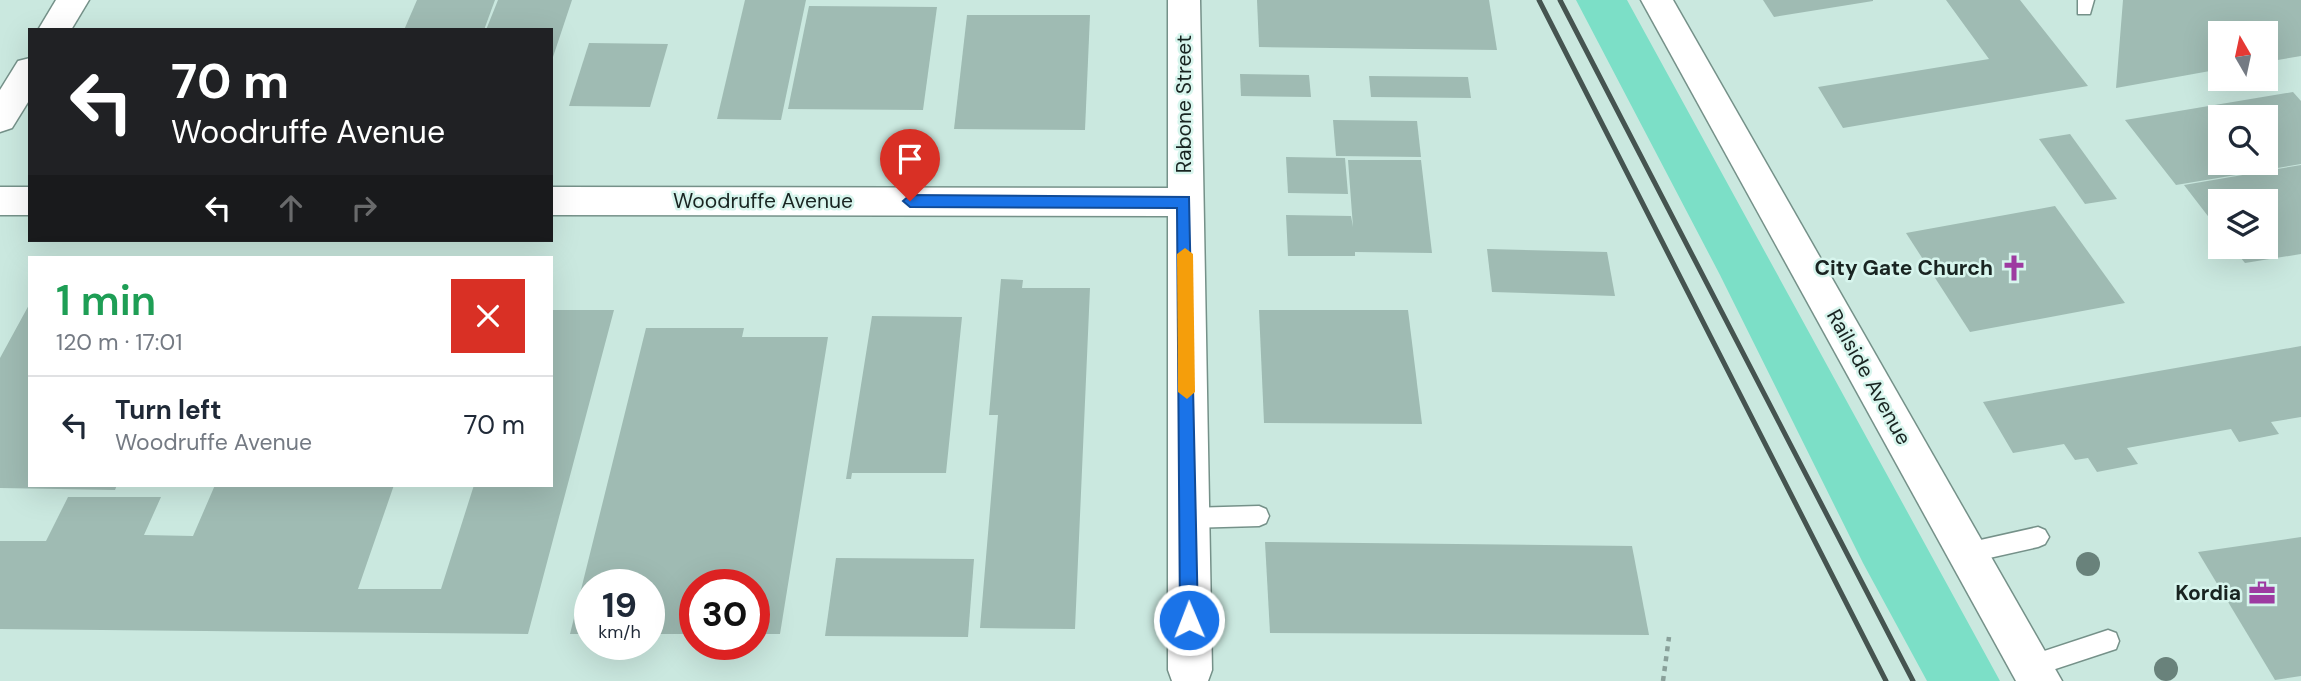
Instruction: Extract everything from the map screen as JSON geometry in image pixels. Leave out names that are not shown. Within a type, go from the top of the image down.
[{"type":"street","points":[[55,28],[73,0]]},
{"type":"street","name":"Rabone Street","points":[[1184,0],[1188,518],[1193,676]]},
{"type":"street","name":"Railside Avenue","points":[[1657,0],[2035,673]]},
{"type":"street","points":[[3,110],[28,73]]},
{"type":"street","points":[[0,201],[28,201]]},
{"type":"street","name":"Woodruffe Avenue","points":[[553,201],[1184,202]]},
{"type":"lane","points":[[1188,518],[1258,516]]},
{"type":"lane","points":[[1967,553],[2038,537]]},
{"type":"lane","points":[[2035,673],[2108,641]]},
{"type":"path","points":[[1663,681],[1669,637]]},
{"type":"green space","points":[[1576,0],[1627,0],[2000,681],[1927,681],[1863,563],[1720,275]]},
{"type":"building","points":[[417,0],[495,0],[485,28],[405,28]]},
{"type":"building","points":[[498,0],[572,0],[553,57],[553,28],[487,28]]},
{"type":"building","points":[[745,0],[806,0],[781,120],[717,119]]},
{"type":"building","points":[[1257,0],[1489,0],[1497,50],[1259,47]]},
{"type":"building","points":[[1763,0],[1873,0],[1873,1],[1774,17]]},
{"type":"building","points":[[1946,0],[2020,0],[2088,86],[1843,128],[1818,87],[1989,59]]},
{"type":"building","points":[[2123,0],[2301,0],[2301,56],[2278,60],[2278,21],[2208,21],[2208,71],[2116,88]]},
{"type":"building","points":[[809,6],[937,7],[923,110],[788,109]]},
{"type":"building","points":[[967,15],[1090,15],[1085,130],[954,129]]},
{"type":"building","points":[[589,43],[668,44],[650,107],[569,106]]},
{"type":"building","points":[[1240,74],[1309,75],[1311,97],[1241,96]]},
{"type":"building","points":[[1369,76],[1468,77],[1471,98],[1371,97]]},
{"type":"building","points":[[2293,92],[2301,101],[2301,164],[2278,168],[2278,105],[2215,105]]},
{"type":"building","points":[[2208,106],[2208,175],[2236,175],[2176,185],[2125,120]]},
{"type":"building","points":[[1333,120],[1417,121],[1421,157],[1336,156]]},
{"type":"building","points":[[2070,134],[2117,199],[2085,204],[2039,139]]},
{"type":"building","points":[[1286,157],[1345,158],[1348,194],[1288,193]]},
{"type":"building","points":[[1348,160],[1421,160],[1432,253],[1355,252],[1355,256],[1288,256],[1286,215],[1351,216],[1353,227]]},
{"type":"building","points":[[2301,165],[2301,254],[2278,258],[2278,189],[2208,189],[2208,216],[2184,185],[2242,175],[2278,175],[2278,169]]},
{"type":"building","name":"City Gate Church","points":[[2055,206],[2125,303],[1970,332],[1906,233]]},
{"type":"building","points":[[1487,249],[1607,252],[1615,296],[1492,292]]},
{"type":"building","points":[[2242,259],[2270,259],[2245,263]]},
{"type":"building","points":[[1001,279],[1023,280],[1022,288],[1090,288],[1075,629],[980,628],[998,415],[989,415]]},
{"type":"building","points":[[28,307],[28,487],[116,487],[115,490],[0,488],[0,358]]},
{"type":"building","points":[[553,310],[614,310],[528,634],[0,629],[0,541],[46,541],[68,497],[161,497],[144,535],[193,536],[214,487],[393,487],[358,589],[441,589],[473,487],[553,487]]},
{"type":"building","points":[[1259,310],[1408,310],[1422,424],[1264,423]]},
{"type":"building","points":[[872,316],[962,317],[946,473],[852,473],[851,479],[846,479]]},
{"type":"building","points":[[646,328],[744,328],[742,337],[828,337],[780,634],[770,634],[770,569],[679,569],[679,634],[665,634],[665,569],[586,569]]},
{"type":"building","points":[[2301,346],[2301,417],[2271,422],[2279,434],[2239,442],[2231,429],[2127,448],[2138,464],[2097,472],[2088,458],[2075,460],[2064,444],[2013,453],[1983,402]]},
{"type":"building","name":"Kordia","points":[[2301,537],[2301,676],[2275,680],[2198,552]]},
{"type":"building","points":[[1265,542],[1632,546],[1649,635],[1270,633]]},
{"type":"building","points":[[836,558],[974,559],[968,637],[825,636]]},
{"type":"building","points":[[574,618],[574,634],[570,634]]},
{"type":"railway","points":[[1539,0],[1886,681]]},
{"type":"railway","points":[[1560,0],[1913,681]]},
{"type":"slow traffic","points":[[1185,254],[1187,392]]},
{"type":"place","name":"City Gate Church","points":[[2014,268]]},
{"type":"place","name":"Kordia","points":[[2262,593]]},
{"type":"route","points":[[910,201],[1184,202],[1189,620]]}]
